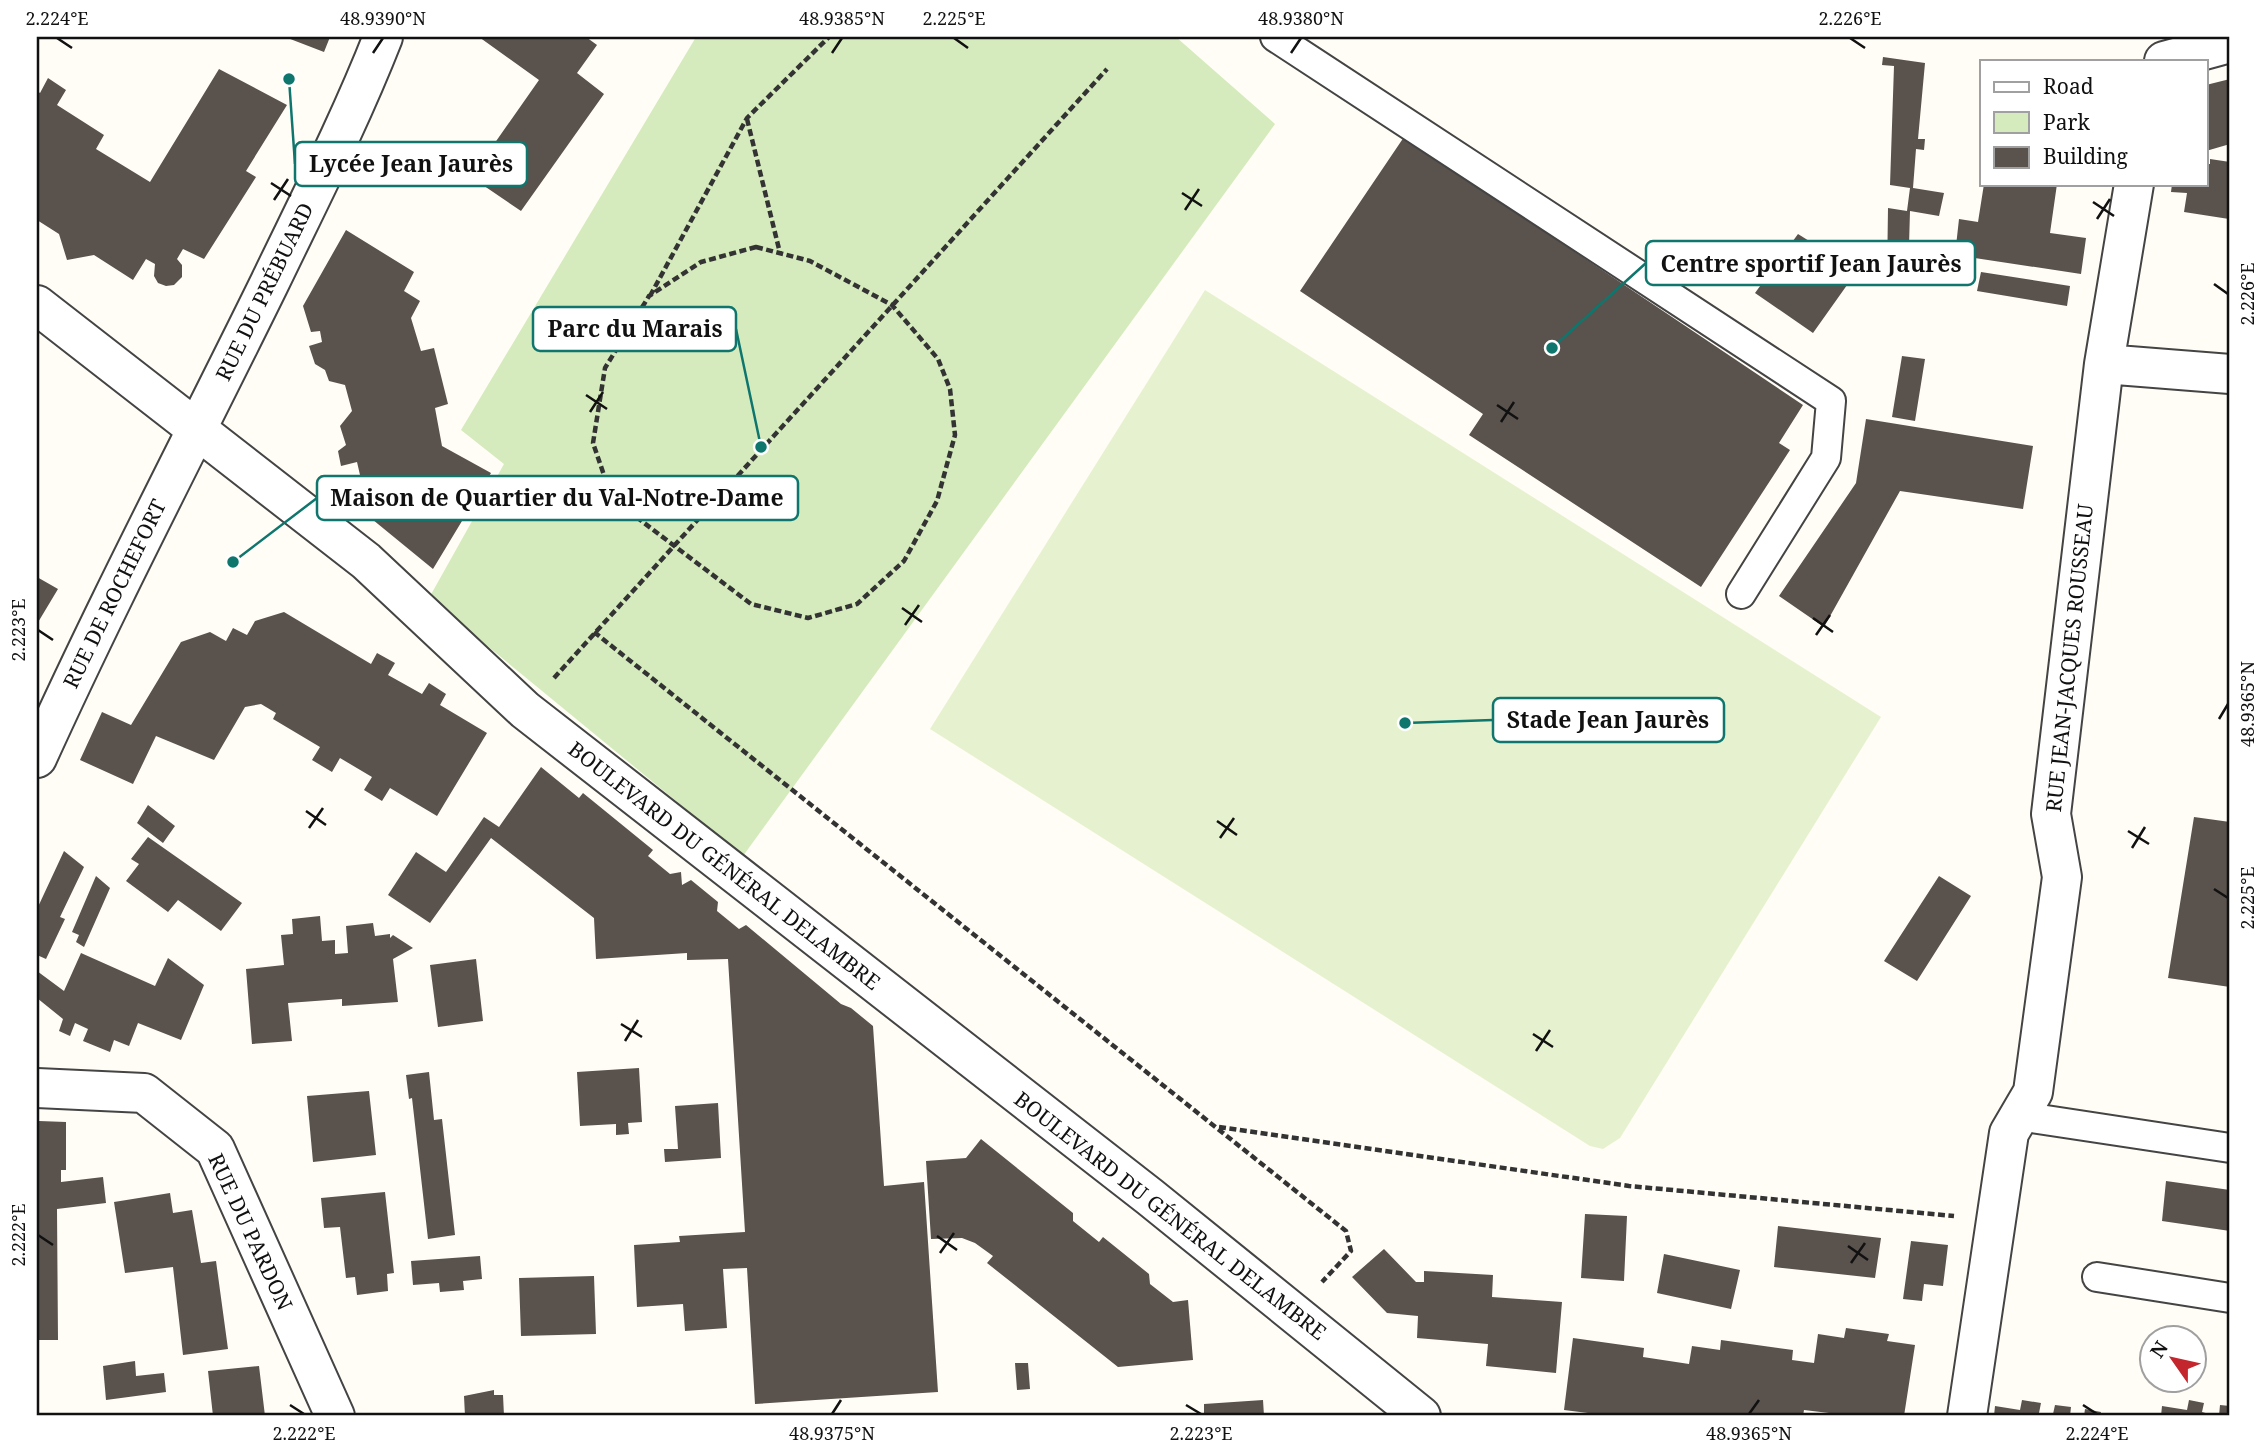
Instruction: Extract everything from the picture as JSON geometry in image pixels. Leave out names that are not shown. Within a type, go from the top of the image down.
[{"type":"street","name":"RUE DU PRÉBUARD","points":[[197,431],[360,96],[383,37]]},
{"type":"street","points":[[2155,60],[2158,37]]},
{"type":"street","points":[[2168,60],[2230,43]]},
{"type":"street","name":"RUE JEAN-JACQUES ROUSSEAU","points":[[1967,1416],[2009,1133],[2033,1092],[2062,877],[2051,814],[2104,364],[2134,186]]},
{"type":"street","name":"BOULEVARD DU GÉNÉRAL DELAMBRE","points":[[37,305],[366,561],[525,710],[1150,1196],[1421,1416]]},
{"type":"street","points":[[2104,364],[2230,374]]},
{"type":"street","name":"RUE DE ROCHEFORT","points":[[37,758],[96,627],[197,431]]},
{"type":"street","name":"RUE DU PARDON","points":[[37,1088],[144,1093],[215,1149],[335,1416]]},
{"type":"lane","points":[[1275,37],[1831,401],[1826,458],[1741,594]]},
{"type":"lane","points":[[2019,1116],[2230,1148]]},
{"type":"lane","points":[[2096,1277],[2230,1298]]},
{"type":"path","points":[[649,296],[701,262],[756,247],[810,261],[892,305],[938,359],[950,389],[955,435],[937,501],[904,561],[857,604],[808,618],[751,604],[627,510],[606,481],[593,443],[605,368],[649,296],[747,118],[829,37]]},
{"type":"path","points":[[525,710],[1107,69]]},
{"type":"path","points":[[747,118],[780,253]]},
{"type":"path","points":[[594,632],[1346,1231],[1351,1251],[1293,1312]]},
{"type":"path","points":[[1216,1127],[1629,1186],[1996,1220]]},
{"type":"green space","points":[[696,37],[1176,37],[1275,124],[743,856],[429,598],[504,464],[461,430]]},
{"type":"green space","points":[[1205,290],[1881,717],[1620,1138],[1603,1149],[1590,1146],[930,729]]},
{"type":"building","points":[[285,37],[330,37],[324,52]]},
{"type":"building","points":[[479,37],[586,37],[597,45],[577,73],[604,94],[521,211],[471,177],[539,80]]},
{"type":"building","points":[[1883,57],[1925,63],[1918,139],[1925,139],[1924,150],[1916,149],[1913,188],[1944,193],[1939,216],[1910,211],[1908,281],[1887,278],[1888,208],[1907,211],[1910,188],[1890,185],[1894,66],[1882,65]]},
{"type":"building","points":[[219,69],[287,105],[246,171],[256,177],[204,259],[183,249],[177,259],[182,265],[182,277],[174,285],[166,286],[158,283],[154,276],[155,264],[146,259],[133,280],[94,255],[67,260],[59,234],[37,220],[37,91],[40,93],[48,78],[66,90],[57,105],[104,135],[96,149],[150,182]]},
{"type":"building","points":[[2230,79],[2230,144],[2208,150],[2208,84]]},
{"type":"building","points":[[1404,137],[1803,405],[1779,443],[1790,450],[1701,587],[1469,435],[1483,414],[1300,291]]},
{"type":"building","points":[[2210,159],[2230,162],[2229,219],[2184,212],[2187,193],[2171,192],[2172,186],[2208,186]]},
{"type":"building","points":[[1984,186],[2057,186],[2050,233],[2086,238],[2081,274],[1955,255],[1959,219],[1978,222]]},
{"type":"building","points":[[346,230],[414,272],[404,291],[420,301],[411,318],[421,351],[434,348],[448,404],[435,408],[442,446],[491,473],[433,569],[356,506],[350,478],[360,475],[357,462],[341,466],[338,451],[346,445],[340,426],[352,411],[345,385],[329,381],[325,370],[315,364],[309,346],[322,342],[320,331],[311,332],[303,306]]},
{"type":"building","points":[[1798,234],[1857,271],[1813,333],[1755,293]]},
{"type":"building","points":[[1981,272],[2070,286],[2067,306],[1977,291]]},
{"type":"building","points":[[1902,356],[1925,359],[1915,421],[1892,417]]},
{"type":"building","points":[[1866,419],[2033,446],[2023,509],[1900,491],[1824,627],[1779,596],[1856,483]]},
{"type":"building","points":[[37,577],[58,589],[37,624]]},
{"type":"building","points":[[284,612],[371,664],[377,653],[395,663],[388,675],[422,694],[429,683],[446,694],[440,705],[487,733],[437,816],[390,788],[382,801],[364,790],[372,777],[340,758],[332,772],[312,760],[320,747],[273,719],[276,713],[261,704],[245,707],[214,760],[156,736],[133,784],[80,760],[102,712],[131,725],[181,642],[210,632],[226,641],[233,628],[247,635],[255,621]]},
{"type":"building","points":[[541,767],[579,798],[583,793],[653,850],[648,856],[670,874],[681,872],[682,885],[691,880],[718,902],[717,911],[739,929],[746,925],[841,1004],[851,1008],[873,1026],[884,1186],[924,1182],[938,1392],[755,1404],[747,1268],[723,1269],[727,1328],[685,1331],[683,1304],[637,1307],[634,1245],[680,1242],[679,1236],[745,1232],[728,959],[687,960],[687,953],[596,959],[594,918],[491,838],[430,923],[388,895],[416,852],[446,872],[484,817],[499,827]]},
{"type":"building","points":[[148,805],[175,826],[163,843],[137,823]]},
{"type":"building","points":[[2194,817],[2230,822],[2230,987],[2168,978]]},
{"type":"building","points":[[148,837],[242,903],[221,931],[178,900],[168,912],[126,881],[139,864],[131,859]]},
{"type":"building","points":[[64,851],[84,867],[60,917],[65,919],[46,959],[37,955],[37,909]]},
{"type":"building","points":[[96,876],[110,888],[84,947],[76,942],[79,935],[72,932]]},
{"type":"building","points":[[1939,876],[1971,896],[1917,981],[1884,961]]},
{"type":"building","points":[[320,916],[322,941],[335,940],[335,954],[348,953],[346,926],[373,923],[375,936],[390,934],[390,938],[393,935],[413,948],[393,959],[398,1002],[342,1006],[342,999],[288,1003],[292,1041],[252,1044],[246,969],[284,965],[281,935],[293,934],[292,919]]},
{"type":"building","points":[[81,953],[155,986],[168,958],[204,985],[181,1040],[138,1023],[129,1046],[114,1040],[110,1052],[83,1041],[88,1029],[75,1023],[70,1036],[59,1031],[63,1019],[37,998],[37,971],[64,991]]},
{"type":"building","points":[[476,959],[483,1021],[438,1027],[430,965]]},
{"type":"building","points":[[639,1068],[642,1122],[628,1123],[629,1134],[616,1135],[616,1124],[580,1126],[577,1072]]},
{"type":"building","points":[[429,1072],[434,1120],[442,1119],[455,1235],[428,1239],[412,1098],[409,1099],[406,1075]]},
{"type":"building","points":[[369,1091],[376,1155],[313,1162],[307,1096]]},
{"type":"building","points":[[718,1103],[721,1158],[665,1162],[664,1149],[678,1149],[675,1106]]},
{"type":"building","points":[[39,1121],[66,1122],[66,1170],[61,1170],[61,1182],[103,1177],[106,1203],[57,1209],[58,1340],[37,1340]]},
{"type":"building","points":[[981,1139],[1073,1213],[1073,1221],[1099,1242],[1103,1237],[1149,1274],[1150,1284],[1173,1302],[1188,1300],[1193,1360],[1118,1367],[987,1263],[993,1256],[975,1243],[962,1238],[931,1239],[926,1161],[966,1158]]},
{"type":"building","points":[[2166,1181],[2230,1190],[2230,1231],[2162,1221]]},
{"type":"building","points":[[385,1192],[394,1273],[387,1274],[388,1291],[357,1295],[355,1277],[346,1278],[340,1227],[324,1228],[321,1198]]},
{"type":"building","points":[[170,1193],[173,1213],[192,1210],[201,1263],[216,1261],[228,1349],[183,1355],[173,1267],[125,1273],[114,1202]]},
{"type":"building","points":[[1585,1214],[1627,1216],[1624,1281],[1581,1278]]},
{"type":"building","points":[[1778,1226],[1881,1238],[1875,1278],[1774,1267]]},
{"type":"building","points":[[1911,1241],[1948,1245],[1943,1286],[1924,1284],[1922,1301],[1903,1299]]},
{"type":"building","points":[[1384,1249],[1416,1282],[1424,1282],[1424,1271],[1493,1275],[1492,1297],[1562,1302],[1556,1373],[1486,1366],[1488,1344],[1417,1338],[1418,1316],[1387,1313],[1352,1277]]},
{"type":"building","points":[[1664,1254],[1740,1270],[1731,1309],[1657,1293]]},
{"type":"building","points":[[480,1256],[482,1279],[463,1281],[464,1290],[440,1292],[439,1283],[413,1285],[411,1261]]},
{"type":"building","points":[[594,1276],[596,1334],[521,1336],[519,1278]]},
{"type":"building","points":[[1846,1328],[1889,1334],[1887,1341],[1915,1345],[1904,1416],[1828,1416],[1829,1413],[1804,1410],[1803,1416],[1612,1416],[1564,1410],[1573,1338],[1644,1348],[1643,1357],[1689,1364],[1692,1346],[1720,1350],[1721,1340],[1793,1350],[1792,1360],[1814,1363],[1818,1334],[1844,1338]]},
{"type":"building","points":[[135,1361],[136,1376],[164,1373],[166,1392],[106,1400],[103,1366]]},
{"type":"building","points":[[1015,1363],[1028,1363],[1030,1389],[1017,1390]]},
{"type":"building","points":[[259,1366],[265,1416],[213,1416],[208,1371]]},
{"type":"building","points":[[494,1390],[494,1395],[503,1395],[504,1416],[465,1416],[464,1396]]},
{"type":"building","points":[[1263,1400],[1264,1416],[1204,1416],[1204,1404]]},
{"type":"building","points":[[2022,1400],[2041,1403],[2039,1413],[2053,1414],[2055,1405],[2071,1407],[2070,1416],[1994,1416],[1995,1406],[2020,1410]]},
{"type":"building","points":[[2189,1400],[2204,1403],[2202,1412],[2216,1416],[2161,1416],[2162,1406],[2187,1410]]},
{"type":"building","points":[[2220,1405],[2230,1406],[2230,1416],[2219,1416]]},
{"type":"building","points":[[2085,1409],[2101,1412],[2100,1416],[2084,1416]]},
{"type":"place","name":"Lycée Jean Jaurès","points":[[289,79]]},
{"type":"place","name":"Centre sportif Jean Jaurès","points":[[1552,348]]},
{"type":"place","name":"Parc du Marais","points":[[761,447]]},
{"type":"place","name":"Maison de Quartier du Val-Notre-Dame","points":[[233,562]]},
{"type":"place","name":"Stade Jean Jaurès","points":[[1405,723]]}]
